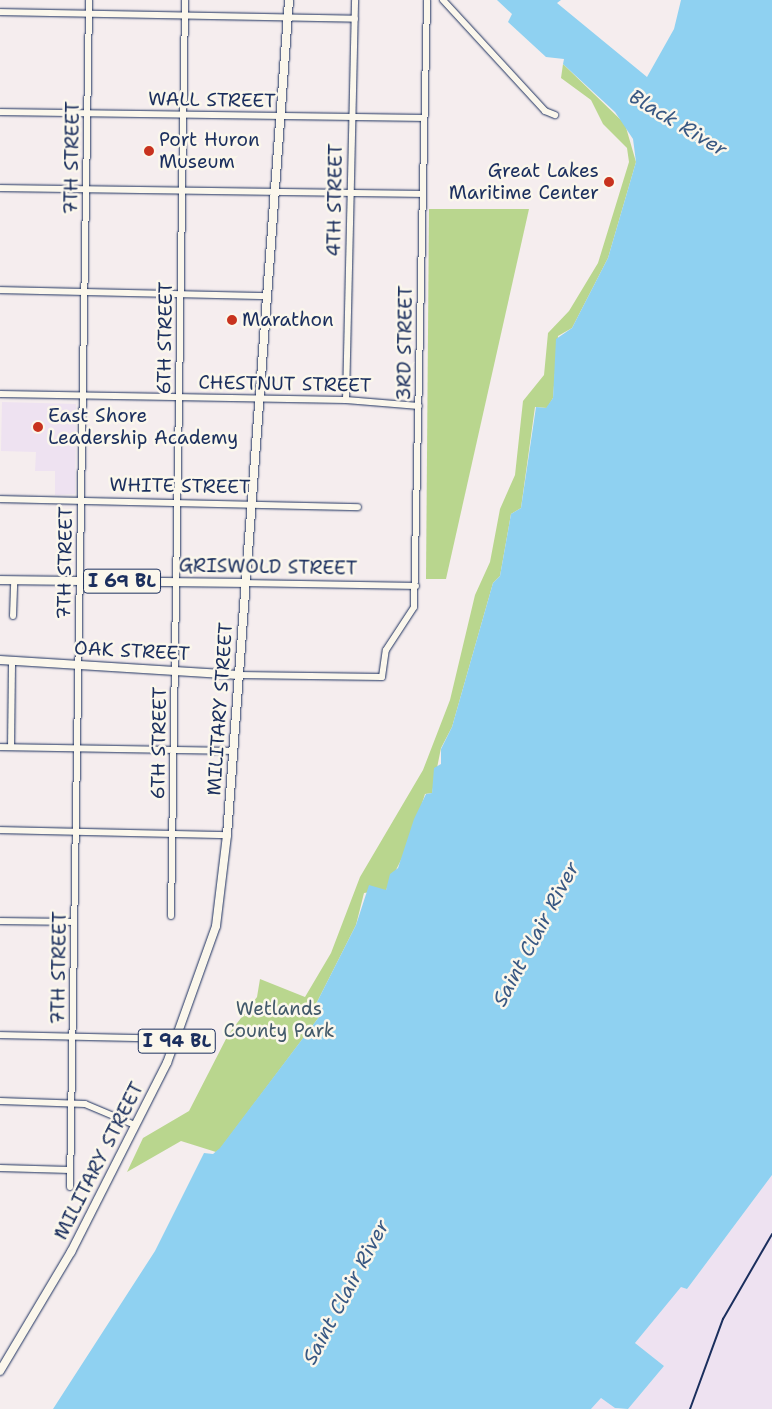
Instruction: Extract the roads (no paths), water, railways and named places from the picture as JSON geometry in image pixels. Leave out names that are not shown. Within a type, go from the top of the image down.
[{"type":"main road","name":"MILITARY STREET","points":[[0,1371],[67,1260],[178,1039],[216,926],[227,835],[289,0]]},
{"type":"main road","name":"GRISWOLD STREET","points":[[0,580],[245,583]]},
{"type":"main road","name":"OAK STREET","points":[[0,660],[239,675]]},
{"type":"street","name":"7TH STREET","points":[[70,1188],[89,0]]},
{"type":"street","name":"6TH STREET","points":[[171,916],[185,0]]},
{"type":"street","name":"4TH STREET","points":[[346,400],[355,0]]},
{"type":"street","name":"3RD STREET","points":[[382,677],[386,650],[414,607],[416,586],[427,0]]},
{"type":"street","points":[[443,0],[545,111],[555,115]]},
{"type":"street","points":[[0,12],[185,14],[355,19]]},
{"type":"street","name":"WALL STREET","points":[[0,112],[424,118]]},
{"type":"street","points":[[0,188],[423,194]]},
{"type":"street","points":[[0,290],[180,292],[268,296]]},
{"type":"street","name":"CHESTNUT STREET","points":[[0,394],[346,400],[419,406]]},
{"type":"street","name":"WHITE STREET","points":[[0,499],[178,501],[358,507]]},
{"type":"street","points":[[13,616],[14,580]]},
{"type":"street","name":"GRISWOLD STREET","points":[[245,583],[416,586]]},
{"type":"street","points":[[11,747],[12,661]]},
{"type":"street","name":"OAK STREET","points":[[239,675],[382,677]]},
{"type":"street","points":[[0,747],[233,750]]},
{"type":"street","points":[[0,830],[227,835]]},
{"type":"street","points":[[0,921],[74,922]]},
{"type":"street","points":[[0,1034],[178,1039]]},
{"type":"street","points":[[0,1101],[72,1103],[93,1106],[135,1125]]},
{"type":"street","points":[[0,1168],[70,1170]]},
{"type":"water","points":[[497,0],[561,0],[557,3],[647,77],[674,29],[681,0],[772,0],[772,1175],[687,1289],[681,1287],[635,1343],[664,1366],[628,1409],[615,1408],[601,1398],[591,1409],[53,1409],[155,1251],[204,1153],[213,1154],[220,1148],[322,1013],[315,1006],[356,925],[369,885],[386,890],[390,874],[398,868],[414,819],[426,794],[432,793],[434,768],[441,764],[441,749],[452,727],[493,583],[500,576],[511,514],[521,508],[536,407],[546,408],[553,398],[556,339],[572,328],[608,258],[636,162],[633,139],[615,112],[563,64],[564,59],[546,57],[508,22],[512,14]]},
{"type":"railway","points":[[690,1409],[723,1319],[772,1234]]},
{"type":"place","name":"Port Huron Museum","points":[[149,151]]},
{"type":"place","name":"Great Lakes Maritime Center","points":[[609,182]]},
{"type":"place","name":"Marathon","points":[[232,320]]},
{"type":"place","name":"East Shore Leadership Academy","points":[[38,427]]},
{"type":"water label","name":"Black River","points":[[678,123]]},
{"type":"water label","name":"Saint Clair River","points":[[536,934]]},
{"type":"water label","name":"Saint Clair River","points":[[346,1292]]},
{"type":"park label","name":"Wetlands County Park","points":[[279,1020]]}]
